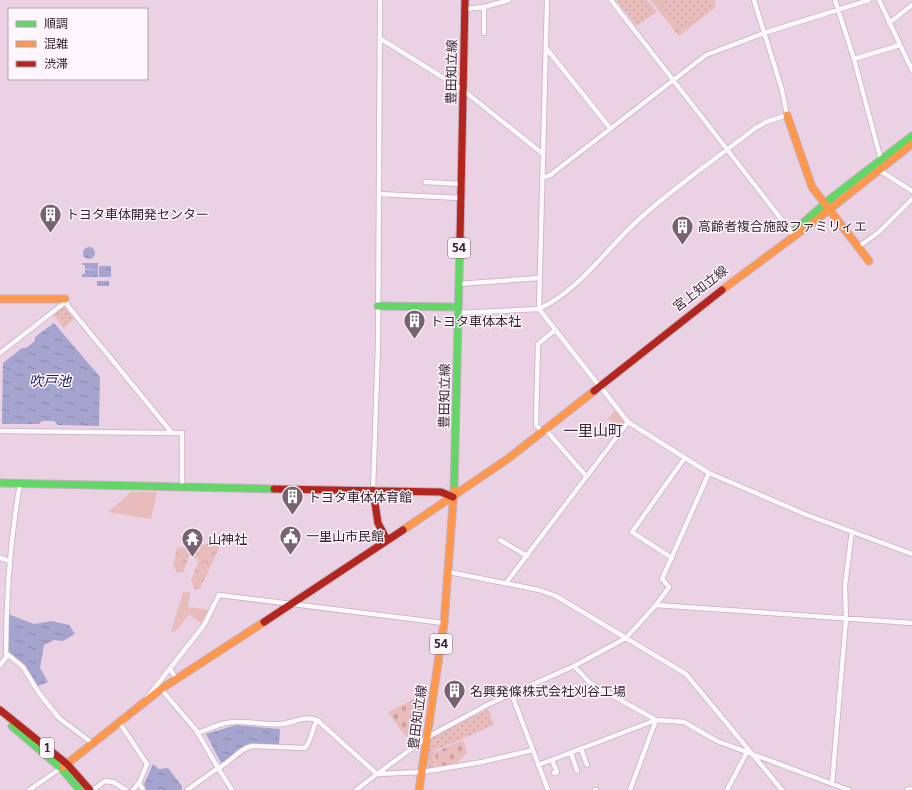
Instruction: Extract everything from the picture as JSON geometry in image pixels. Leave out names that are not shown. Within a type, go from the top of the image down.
[{"type":"main road","name":"豊田知立線","points":[[419,790],[444,624],[450,572],[465,0]]},
{"type":"main road","points":[[787,115],[805,172],[812,187],[869,261]]},
{"type":"main road","name":"宮上知立線","points":[[599,385],[827,207],[881,160],[912,136]]},
{"type":"main road","name":"宮上知立線","points":[[64,766],[161,689],[288,604],[453,497],[543,429],[792,233],[879,170],[912,144]]},
{"type":"main road","points":[[0,299],[66,299]]},
{"type":"main road","points":[[378,306],[458,310]]},
{"type":"main road","points":[[0,483],[182,488],[441,492],[453,497]]},
{"type":"main road","points":[[373,490],[375,518],[386,540]]},
{"type":"main road","name":"1","points":[[0,710],[90,790]]},
{"type":"main road","name":"1","points":[[0,717],[64,766],[80,790]]},
{"type":"street","points":[[373,490],[378,306],[381,39],[380,0]]},
{"type":"street","points":[[465,9],[484,7],[509,0]]},
{"type":"street","points":[[547,0],[539,309],[628,422],[684,459],[709,473],[912,554]]},
{"type":"street","points":[[611,0],[792,233]]},
{"type":"street","points":[[458,310],[539,309],[561,298],[635,223],[754,129],[766,122],[787,115],[782,90],[754,0]]},
{"type":"street","points":[[835,0],[854,59],[881,160]]},
{"type":"street","points":[[542,177],[549,176],[706,56],[764,33],[869,0]]},
{"type":"street","points":[[880,0],[889,23],[912,70]]},
{"type":"street","points":[[889,23],[912,5]]},
{"type":"street","points":[[484,7],[484,33]]},
{"type":"street","points":[[381,39],[463,90],[543,154]]},
{"type":"street","points":[[854,59],[900,45]]},
{"type":"street","points":[[546,48],[610,128]]},
{"type":"street","points":[[879,170],[912,192]]},
{"type":"street","points":[[424,182],[460,184]]},
{"type":"street","points":[[379,194],[460,198]]},
{"type":"street","points":[[858,247],[879,232],[912,199]]},
{"type":"street","points":[[458,284],[539,278]]},
{"type":"street","points":[[0,353],[63,304],[66,299]]},
{"type":"street","points":[[66,299],[68,306],[172,433]]},
{"type":"street","points":[[555,330],[538,344],[536,425],[543,429],[586,476]]},
{"type":"street","points":[[506,583],[628,422]]},
{"type":"street","points":[[0,431],[182,433],[182,488]]},
{"type":"street","points":[[672,558],[632,532],[684,459]]},
{"type":"street","points":[[356,790],[426,738],[489,704],[574,666],[626,638],[656,605],[669,586],[662,579],[709,473]]},
{"type":"street","points":[[0,665],[8,656],[6,613],[10,561],[20,484]]},
{"type":"street","points":[[832,784],[846,619],[845,585],[852,531]]},
{"type":"street","points":[[500,540],[527,556]]},
{"type":"street","points":[[0,558],[10,561]]},
{"type":"street","points":[[450,572],[506,583],[556,596],[655,654],[686,674],[734,730],[749,753],[782,790]]},
{"type":"street","points":[[144,702],[204,625],[219,595],[444,624]]},
{"type":"street","points":[[656,605],[912,623]]},
{"type":"street","points":[[8,656],[23,667],[59,718],[92,743]]},
{"type":"street","points":[[574,666],[590,683],[656,720],[684,722],[717,741],[849,790]]},
{"type":"street","points":[[170,668],[176,679]]},
{"type":"street","points":[[161,689],[197,733],[232,790]]},
{"type":"street","points":[[512,695],[548,790]]},
{"type":"street","points":[[197,733],[226,722],[244,721],[261,724],[282,724],[310,717],[317,720],[377,774],[422,772],[490,761],[533,750]]},
{"type":"street","points":[[187,790],[218,768],[224,766],[244,748],[252,746],[305,748],[310,742],[312,728],[317,720]]},
{"type":"street","points":[[538,765],[656,720]]},
{"type":"street","points":[[630,790],[656,720]]},
{"type":"street","points":[[119,722],[147,764],[139,783],[133,790]]},
{"type":"street","points":[[581,749],[587,765]]},
{"type":"street","points":[[571,753],[577,771]]},
{"type":"street","points":[[727,790],[749,753]]},
{"type":"street","points":[[552,760],[557,772],[554,773]]},
{"type":"street","points":[[29,790],[64,766]]},
{"type":"street","points":[[93,790],[105,781],[113,782],[126,790]]},
{"type":"street","points":[[139,783],[143,790]]},
{"type":"street","points":[[907,790],[912,789]]},
{"type":"green space","points":[[647,0],[657,12],[636,26],[617,1]]},
{"type":"green space","points":[[650,0],[714,0],[716,7],[679,36]]},
{"type":"green space","points":[[658,0],[712,0],[714,6],[680,33]]},
{"type":"green space","points":[[64,306],[74,319],[64,328],[53,315]]},
{"type":"green space","points":[[615,410],[626,423],[620,431],[608,418]]},
{"type":"green space","points":[[131,492],[157,492],[151,519],[108,512]]},
{"type":"green space","points":[[222,542],[200,589],[195,589],[191,580],[199,560],[189,556],[183,573],[177,572],[173,565],[177,548]]},
{"type":"green space","points":[[183,592],[190,592],[188,607],[211,610],[201,623],[189,614],[177,630],[171,632]]},
{"type":"green space","points":[[429,692],[417,726],[419,731],[406,737],[388,712]]},
{"type":"green space","points":[[488,709],[494,725],[434,751],[435,767],[426,769],[430,739]]},
{"type":"green space","points":[[463,740],[467,753],[457,763],[436,767],[435,752]]},
{"type":"water","points":[[87,247],[91,247],[95,253],[91,259],[87,259],[83,255],[83,251]]},
{"type":"water","points":[[82,263],[98,263],[98,270],[85,269],[85,265],[82,265]]},
{"type":"water","points":[[99,266],[111,266],[111,277],[99,277]]},
{"type":"water","points":[[85,270],[98,270],[98,277],[82,277],[82,274],[85,274]]},
{"type":"water","points":[[97,281],[109,281],[109,286],[97,286]]},
{"type":"water","name":"吹戸池","points":[[54,323],[100,377],[99,426],[58,425],[54,421],[42,421],[39,424],[3,424],[3,363],[22,348],[26,348],[35,341],[35,337]]},
{"type":"water","points":[[8,614],[34,624],[52,621],[69,625],[75,634],[63,641],[54,640],[44,645],[40,668],[48,682],[38,686],[24,664],[8,652]]},
{"type":"water","points":[[236,725],[280,729],[279,746],[249,744],[239,750],[227,764],[221,763],[206,734]]},
{"type":"water","points":[[153,764],[159,769],[168,768],[182,786],[182,790],[146,790],[144,784]]},
{"type":"traffic: fast","points":[[795,230],[834,196],[912,136]]},
{"type":"traffic: fast","points":[[454,490],[460,239]]},
{"type":"traffic: fast","points":[[378,306],[458,307]]},
{"type":"traffic: fast","points":[[0,483],[274,489]]},
{"type":"traffic: fast","points":[[12,726],[61,768],[80,790]]},
{"type":"traffic: slow","points":[[787,115],[812,187],[869,261]]},
{"type":"traffic: slow","points":[[722,290],[816,220],[912,144]]},
{"type":"traffic: slow","points":[[0,299],[65,299]]},
{"type":"traffic: slow","points":[[403,530],[509,458],[594,391]]},
{"type":"traffic: slow","points":[[419,790],[444,623],[454,490]]},
{"type":"traffic: slow","points":[[63,767],[161,689],[264,622]]},
{"type":"traffic: jam","points":[[460,239],[465,0]]},
{"type":"traffic: jam","points":[[594,391],[722,290]]},
{"type":"traffic: jam","points":[[274,489],[441,492],[453,497]]},
{"type":"traffic: jam","points":[[373,490],[378,523],[387,540]]},
{"type":"traffic: jam","points":[[264,622],[403,530]]},
{"type":"traffic: jam","points":[[0,710],[67,764],[90,790]]},
{"type":"place","name":"トヨタ車体開発センター","points":[[50,234]]},
{"type":"place","name":"高齢者複合施設ファミリィエ","points":[[682,246]]},
{"type":"place","name":"トヨタ車体本社","points":[[414,340]]},
{"type":"place","name":"トヨタ車体体育館","points":[[292,516]]},
{"type":"place","name":"一里山市民館","points":[[291,556]]},
{"type":"place","name":"山神社","points":[[193,558]]},
{"type":"place","name":"名興発條株式会社刈谷工場","points":[[454,710]]},
{"type":"district","name":"一里山町","points":[[593,431]]}]
